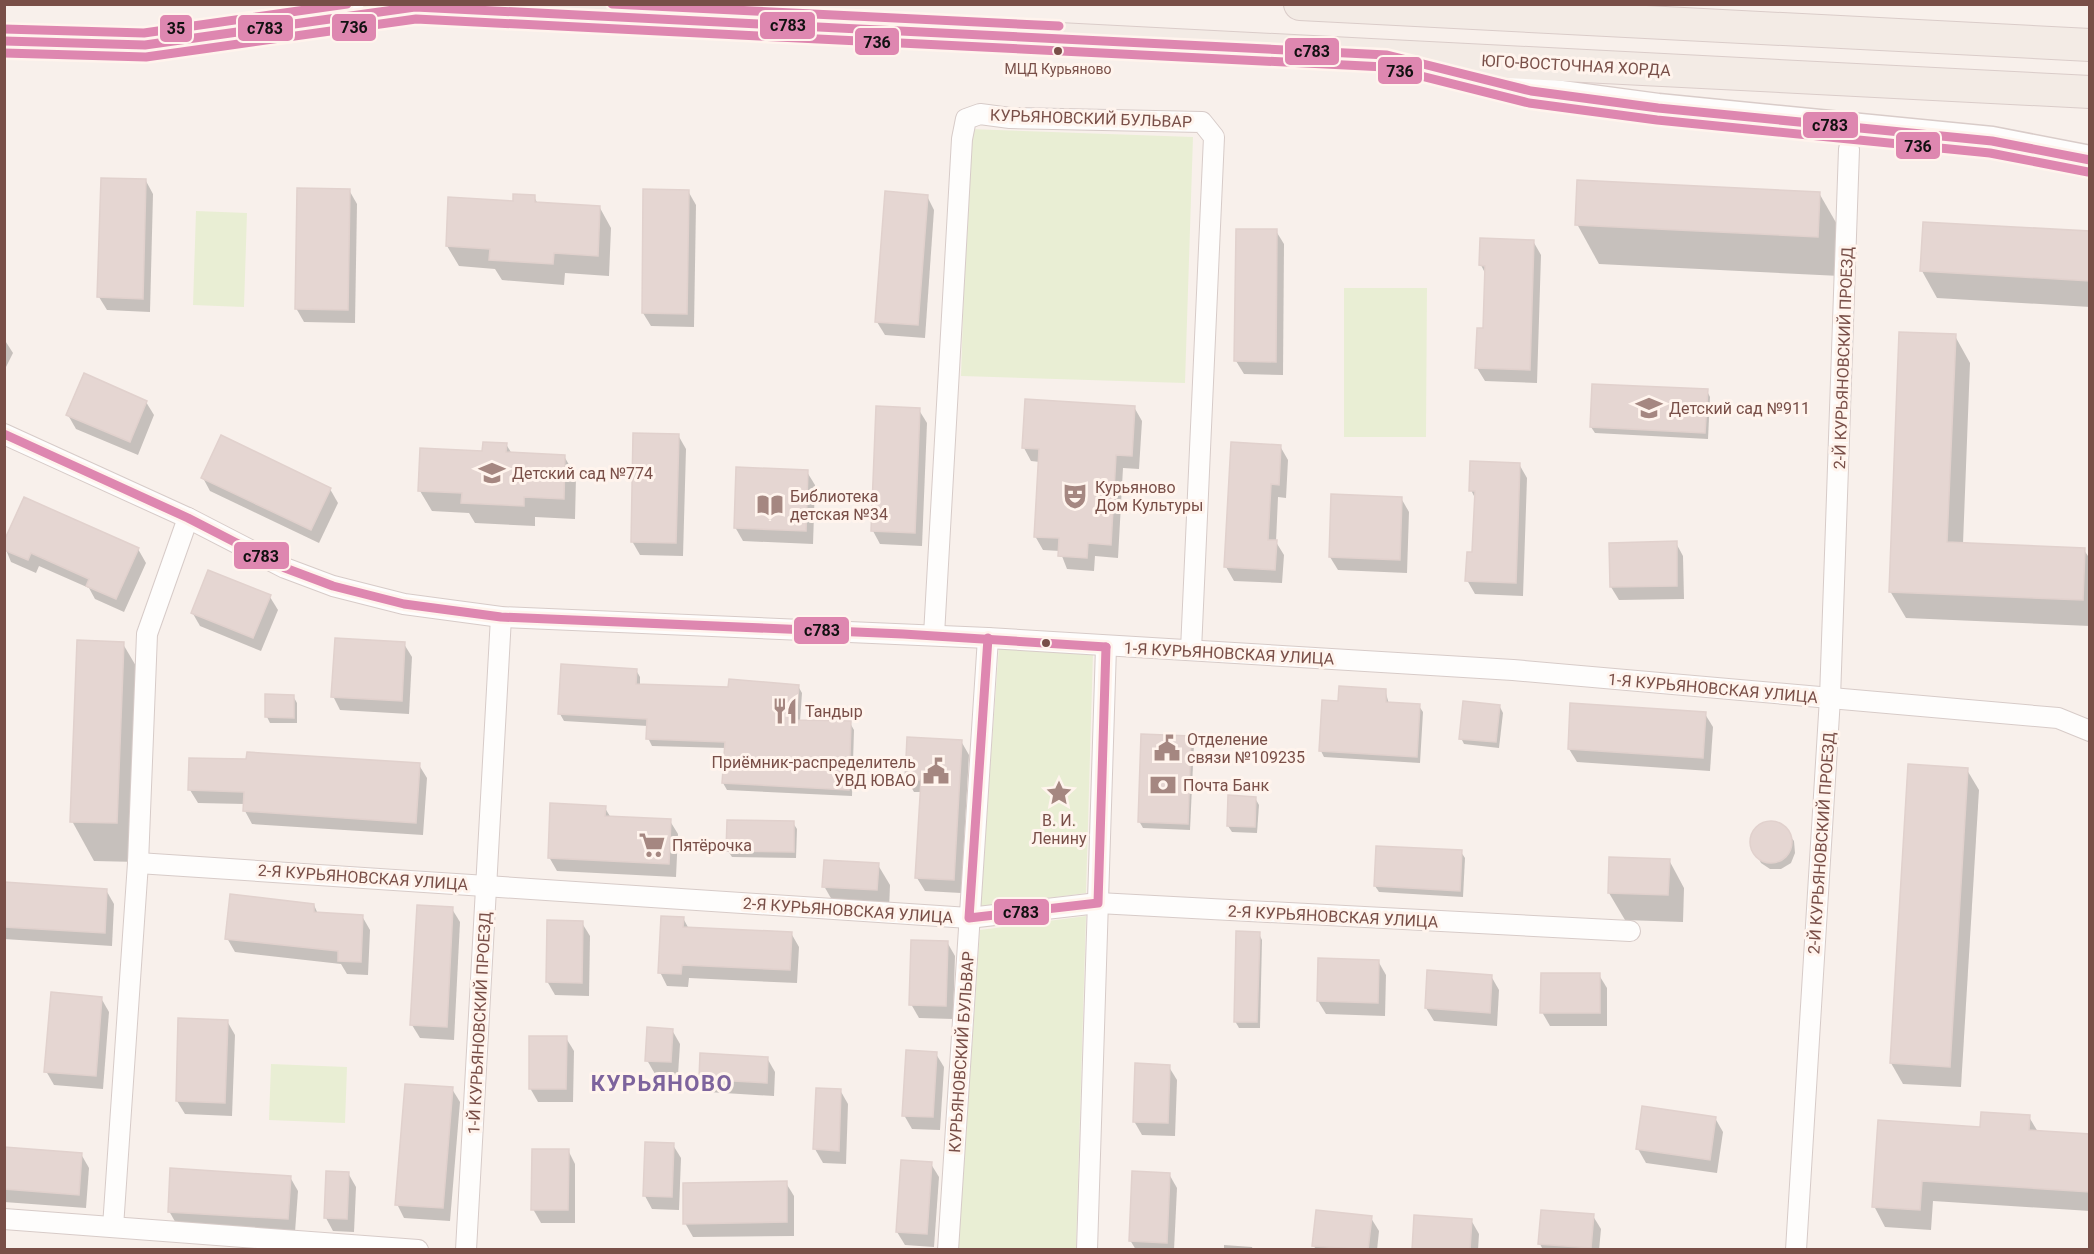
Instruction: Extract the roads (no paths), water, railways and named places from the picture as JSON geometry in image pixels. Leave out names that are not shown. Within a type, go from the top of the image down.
[{"type":"main road","name":"ЮГО-ВОСТОЧНАЯ ХОРДА","points":[[380,4],[2090,92]]},
{"type":"main road","points":[[1300,4],[1397,7],[2090,45]]},
{"type":"street","points":[[4,41],[145,45],[415,6]]},
{"type":"street","points":[[1387,55],[1531,91],[1658,108],[1992,141],[2090,160]]},
{"type":"street","name":"КУРЬЯНОВСКИЙ БУЛЬВАР","points":[[934,635],[962,139],[966,119],[980,114],[1022,118],[1202,122],[1214,137],[1191,650]]},
{"type":"street","name":"2-Й КУРЬЯНОВСКИЙ ПРОЕЗД","points":[[1796,1250],[1830,698],[1849,149]]},
{"type":"street","name":"1-Я КУРЬЯНОВСКАЯ УЛИЦА","points":[[4,434],[188,518],[285,568],[333,586],[404,604],[501,617],[934,635],[1513,670],[2058,718],[2090,731]]},
{"type":"street","points":[[113,1227],[138,863],[147,634],[188,518]]},
{"type":"street","name":"1-Й КУРЬЯНОВСКИЙ ПРОЕЗД","points":[[466,1250],[501,617]]},
{"type":"street","name":"КУРЬЯНОВСКИЙ БУЛЬВАР","points":[[948,1250],[988,638]]},
{"type":"street","points":[[1087,1250],[1106,646]]},
{"type":"street","name":"2-Я КУРЬЯНОВСКАЯ УЛИЦА","points":[[138,863],[969,918],[1098,903],[1630,931]]},
{"type":"street","points":[[4,1219],[418,1250]]},
{"type":"place","name":"МЦД Курьяново","points":[[1058,51]]},
{"type":"place","name":"Детский сад №911","points":[[1649,408]]},
{"type":"place","name":"Детский сад №774","points":[[492,473]]},
{"type":"place","name":"Курьяново Дом Культуры","points":[[1075,496]]},
{"type":"place","name":"Библиотека детская №34","points":[[770,505]]},
{"type":"place","name":"Тандыр","points":[[785,711]]},
{"type":"place","name":"Отделение связи №109235","points":[[1167,748]]},
{"type":"place","name":"Приёмник-распределитель УВД ЮВАО","points":[[936,771]]},
{"type":"place","name":"Почта Банк","points":[[1163,785]]},
{"type":"place","name":"В. И. Ленину","points":[[1059,793]]},
{"type":"place","name":"Пятёрочка","points":[[652,845]]},
{"type":"district","name":"КУРЬЯНОВО","points":[[662,1083]]}]
